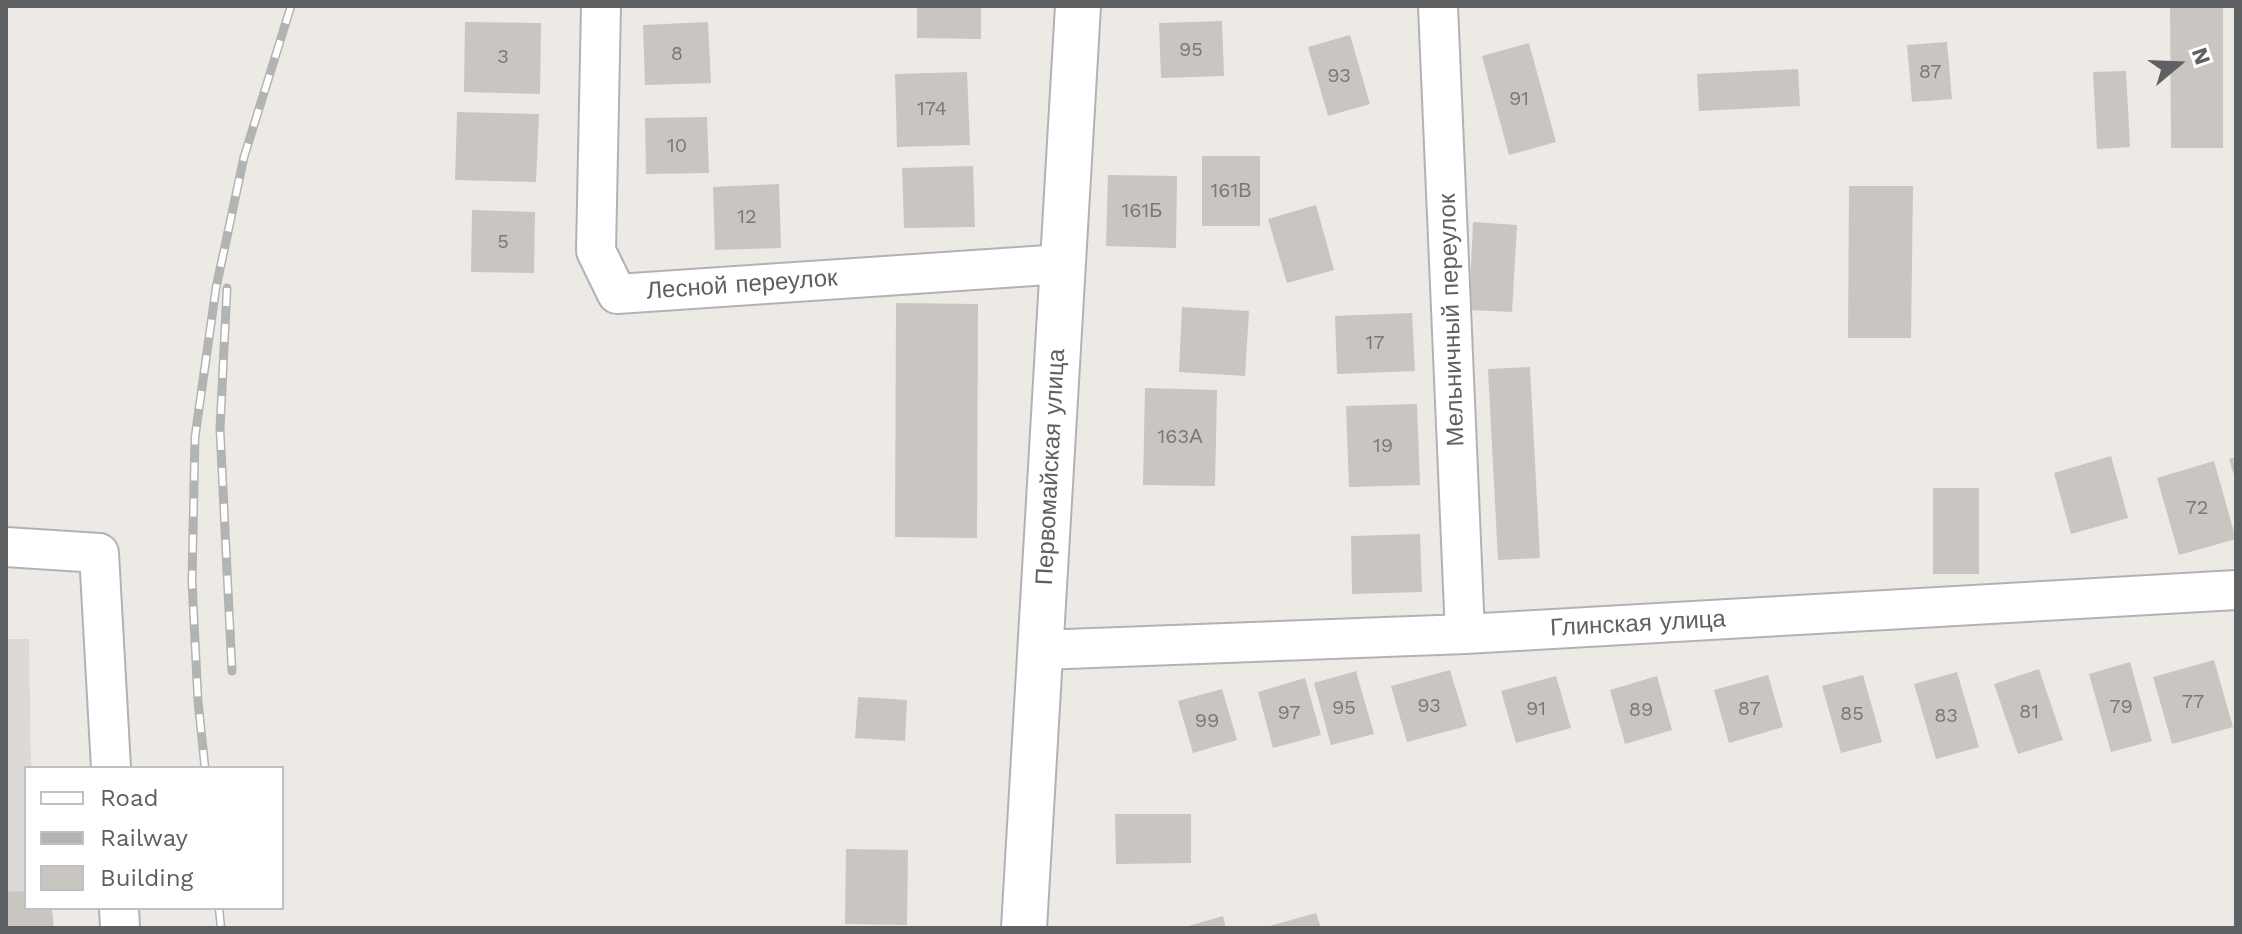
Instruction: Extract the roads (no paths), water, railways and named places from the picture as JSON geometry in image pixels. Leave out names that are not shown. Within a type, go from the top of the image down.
[{"type":"street","name":"Лесной переулок","points":[[601,6],[596,251],[617,294],[1063,264]]},
{"type":"street","name":"Первомайская улица","points":[[1024,928],[1078,6]]},
{"type":"street","name":"Мельничный переулок","points":[[1438,6],[1465,634]]},
{"type":"street","points":[[6,547],[99,553],[111,766]]},
{"type":"street","name":"Глинская улица","points":[[1040,650],[1465,634],[2236,590]]},
{"type":"railway","points":[[205,766],[192,581],[195,437],[216,288],[244,157],[291,6]]},
{"type":"railway","points":[[227,288],[220,429],[232,671]]},
{"type":"railway","points":[[219,910],[221,928]]}]
